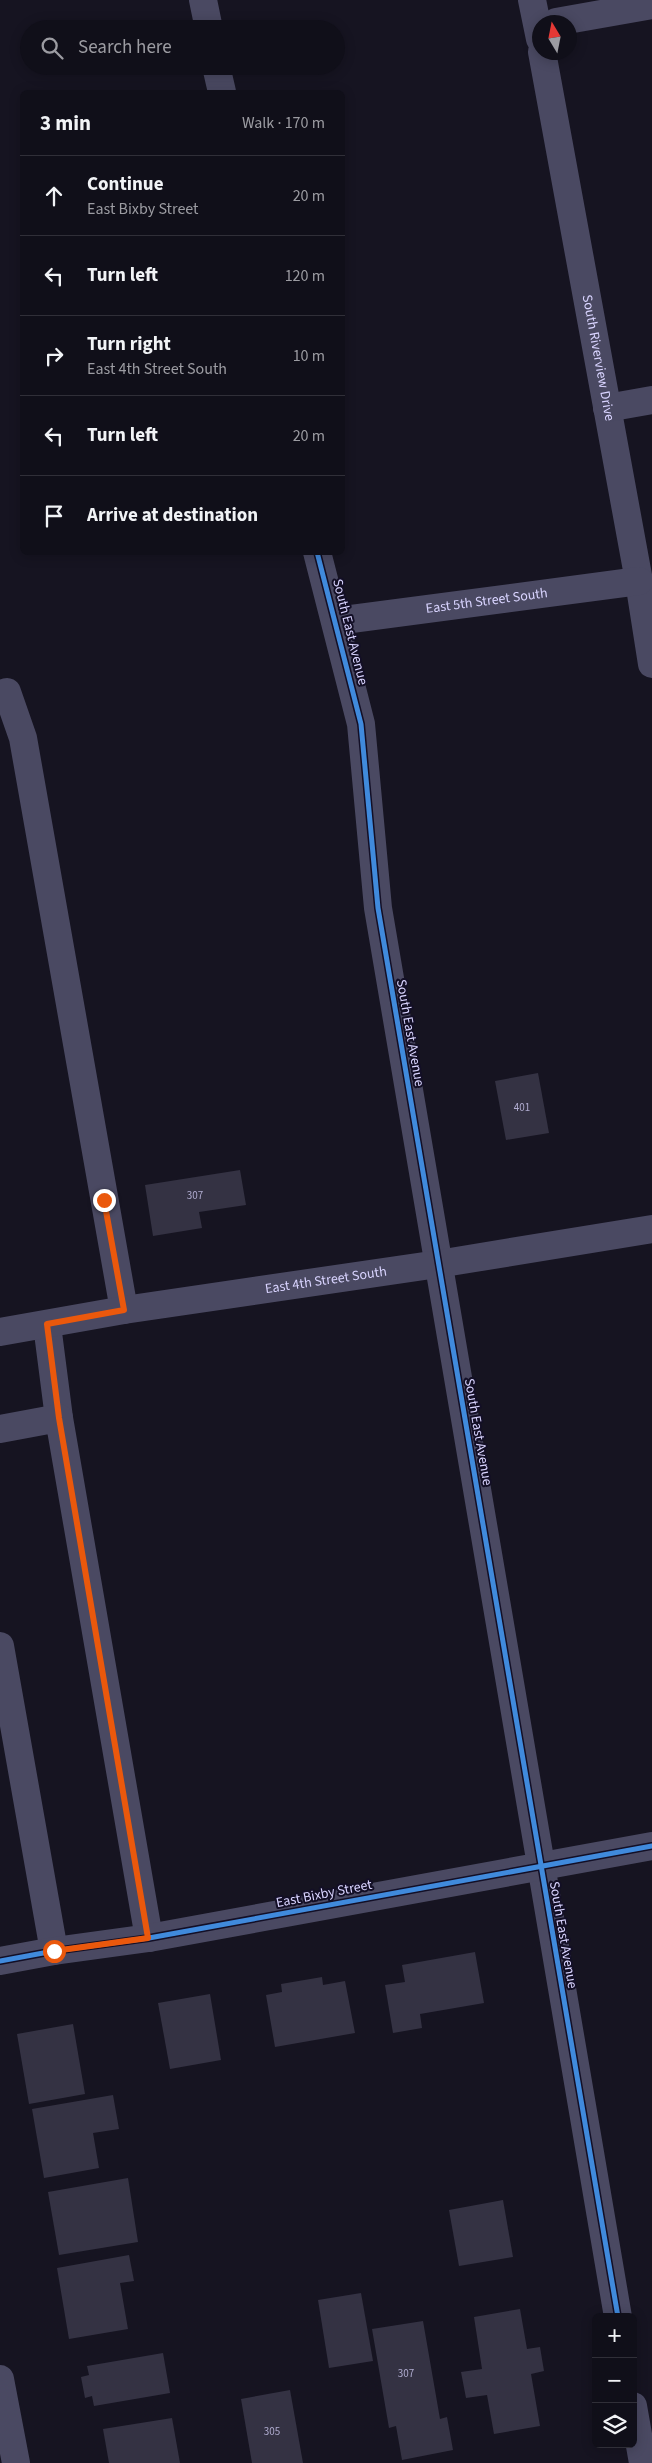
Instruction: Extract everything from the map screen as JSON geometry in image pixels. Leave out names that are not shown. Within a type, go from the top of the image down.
[{"type":"street","points":[[204,0],[207,20]]},
{"type":"street","points":[[577,17],[652,4]]},
{"type":"street","name":"South Riverview Drive","points":[[543,60],[639,581],[652,664]]},
{"type":"street","points":[[218,75],[222,90]]},
{"type":"street","points":[[607,408],[652,400]]},
{"type":"street","name":"South East Avenue","points":[[318,555],[361,724],[378,908],[617,2313]]},
{"type":"street","name":"East 5th Street South","points":[[336,621],[639,581]]},
{"type":"street","points":[[4,693],[23,738],[124,1310]]},
{"type":"street","name":"East 4th Street South","points":[[0,1332],[124,1310],[438,1264],[652,1229]]},
{"type":"street","points":[[47,1324],[59,1418],[148,1938]]},
{"type":"street","points":[[0,1429],[59,1418]]},
{"type":"street","points":[[0,1646],[54,1951]]},
{"type":"street","name":"East Bixby Street","points":[[0,1961],[54,1951],[148,1938],[652,1846]]},
{"type":"street","points":[[0,2379],[16,2463]]},
{"type":"street","points":[[637,2429],[643,2463]]},
{"type":"building","points":[[538,1073],[549,1133],[506,1140],[495,1081]]},
{"type":"building","points":[[240,1170],[246,1205],[199,1212],[202,1228],[153,1236],[145,1185]]},
{"type":"building","points":[[475,1952],[484,2003],[420,2014],[422,2028],[393,2033],[385,1985],[405,1982],[402,1965]]},
{"type":"building","points":[[322,1977],[323,1985],[345,1981],[355,2033],[275,2047],[266,1995],[282,1992],[281,1984]]},
{"type":"building","points":[[210,1994],[221,2060],[170,2069],[158,2003]]},
{"type":"building","points":[[73,2024],[85,2094],[29,2104],[17,2034]]},
{"type":"building","points":[[113,2095],[119,2129],[93,2133],[99,2168],[44,2178],[32,2109]]},
{"type":"building","points":[[128,2178],[138,2242],[59,2255],[48,2192]]},
{"type":"building","points":[[503,2200],[513,2257],[459,2266],[449,2210]]},
{"type":"building","points":[[129,2255],[134,2281],[120,2283],[128,2329],[69,2339],[57,2268]]},
{"type":"building","points":[[361,2293],[373,2361],[329,2368],[318,2300]]},
{"type":"building","points":[[520,2309],[527,2349],[540,2347],[544,2371],[531,2374],[540,2426],[494,2434],[487,2395],[466,2398],[461,2372],[482,2369],[474,2317]]},
{"type":"building","points":[[423,2321],[440,2419],[447,2417],[453,2450],[402,2460],[396,2426],[389,2428],[372,2329]]},
{"type":"building","points":[[163,2353],[170,2393],[94,2406],[92,2396],[85,2398],[81,2377],[89,2375],[87,2366]]},
{"type":"building","points":[[290,2390],[303,2463],[252,2463],[241,2399]]},
{"type":"building","points":[[172,2418],[180,2463],[109,2463],[103,2429]]},
{"type":"cycle path","points":[[318,555],[361,724],[378,908],[617,2313]]},
{"type":"cycle path","points":[[0,1961],[54,1951],[149,1938],[652,1846]]},
{"type":"route","points":[[54,1951],[148,1938],[59,1418],[47,1324],[124,1310],[104,1200]]}]
